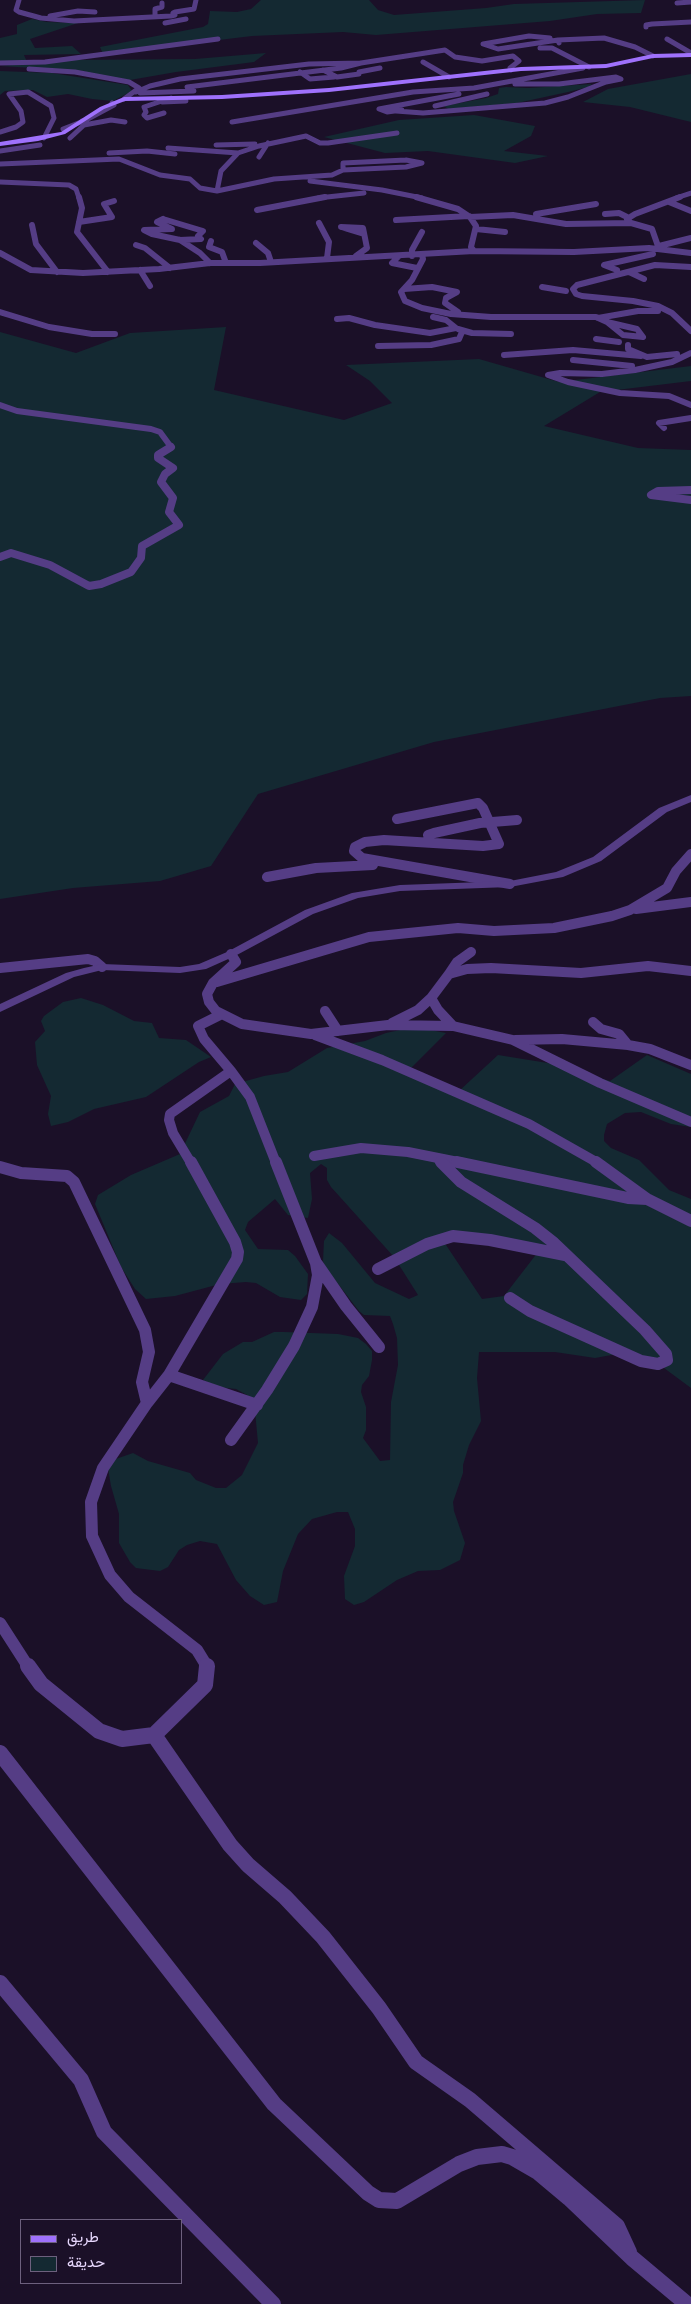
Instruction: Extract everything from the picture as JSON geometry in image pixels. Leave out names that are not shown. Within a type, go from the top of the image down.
[{"type":"main road","points":[[0,144],[44,138],[67,131],[112,103],[124,99],[239,96],[378,87],[511,70],[586,68],[626,63],[653,56],[691,54]]},
{"type":"street","points":[[18,0],[17,11],[41,18],[97,21],[171,16],[175,15],[173,13],[175,12],[194,10],[196,0]]},
{"type":"street","points":[[677,3],[691,2]]},
{"type":"street","points":[[155,17],[155,9],[162,7],[162,3]]},
{"type":"street","points":[[41,18],[78,11],[95,12]]},
{"type":"street","points":[[53,20],[85,15]]},
{"type":"street","points":[[157,24],[186,19]]},
{"type":"street","points":[[97,21],[110,26],[78,26],[84,24],[97,21]]},
{"type":"street","points":[[675,26],[646,27],[691,22]]},
{"type":"street","points":[[131,25],[140,24]]},
{"type":"street","points":[[550,38],[528,36],[483,44],[498,49],[604,38],[653,56]]},
{"type":"street","points":[[0,63],[45,62],[218,39]]},
{"type":"street","points":[[667,39],[691,54]]},
{"type":"street","points":[[511,70],[510,68],[519,61],[506,53],[547,47],[596,73],[582,75]]},
{"type":"street","points":[[187,87],[254,80],[300,72],[322,71],[445,50],[454,57],[477,60],[513,56]]},
{"type":"street","points":[[423,62],[449,77]]},
{"type":"street","points":[[124,99],[150,86],[180,79],[309,64],[363,63],[380,69],[316,84]]},
{"type":"street","points":[[0,68],[75,72],[129,82],[139,88],[134,94]]},
{"type":"street","points":[[413,103],[432,95],[464,91],[538,75],[586,68]]},
{"type":"street","points":[[322,71],[338,78]]},
{"type":"street","points":[[573,71],[588,79]]},
{"type":"street","points":[[300,72],[310,79],[365,79]]},
{"type":"street","points":[[555,73],[564,78]]},
{"type":"street","points":[[538,75],[546,80]]},
{"type":"street","points":[[396,111],[422,114],[514,106],[568,97],[606,82],[622,79],[616,77],[559,84],[500,83],[454,87]]},
{"type":"street","points":[[329,86],[339,88],[374,85],[378,87]]},
{"type":"street","points":[[134,94],[194,91]]},
{"type":"street","points":[[464,91],[454,96],[379,109],[384,112],[396,111],[487,94]]},
{"type":"street","points":[[232,122],[413,92],[464,91]]},
{"type":"street","points":[[0,132],[20,126],[23,122],[21,111],[10,98],[10,93],[28,92],[49,104],[54,118],[44,138]]},
{"type":"street","points":[[221,99],[239,96]]},
{"type":"street","points":[[454,96],[462,100]]},
{"type":"street","points":[[164,113],[150,118],[144,115],[146,112],[144,108],[171,98]]},
{"type":"street","points":[[158,102],[186,101]]},
{"type":"street","points":[[514,106],[524,110],[544,109]]},
{"type":"street","points":[[250,118],[254,113],[268,109]]},
{"type":"street","points":[[22,117],[28,117],[28,122]]},
{"type":"street","points":[[63,129],[83,122],[111,120],[121,123],[134,120]]},
{"type":"street","points":[[70,138],[83,122]]},
{"type":"street","points":[[0,132],[7,134]]},
{"type":"street","points":[[168,148],[238,153],[268,143],[306,136],[320,143],[328,143],[397,133]]},
{"type":"street","points":[[259,157],[268,143]]},
{"type":"street","points":[[214,145],[246,144],[258,146]]},
{"type":"street","points":[[0,151],[40,145]]},
{"type":"street","points":[[0,164],[81,158],[127,152],[175,154]]},
{"type":"street","points":[[217,191],[220,172],[238,153]]},
{"type":"street","points":[[81,158],[124,160],[157,174],[193,180],[202,190],[217,191],[267,180],[332,175],[342,170],[406,167],[422,163],[412,160],[371,159],[344,163]]},
{"type":"street","points":[[344,163],[363,160]]},
{"type":"street","points":[[342,170],[344,163]]},
{"type":"street","points":[[220,172],[231,174]]},
{"type":"street","points":[[12,182],[17,176]]},
{"type":"street","points":[[302,178],[446,204],[470,216],[476,228],[472,247],[474,251]]},
{"type":"street","points":[[0,182],[46,182],[69,185],[76,189],[81,204],[77,232],[108,272]]},
{"type":"street","points":[[68,192],[66,188],[69,185]]},
{"type":"street","points":[[315,195],[330,193],[336,195]]},
{"type":"street","points":[[257,210],[336,195],[390,193]]},
{"type":"street","points":[[514,215],[566,224],[630,221],[691,193]]},
{"type":"street","points":[[79,225],[110,218],[111,214],[104,204],[114,201]]},
{"type":"street","points":[[669,202],[691,211]]},
{"type":"street","points":[[397,218],[408,216],[419,219],[514,215],[561,211],[596,204]]},
{"type":"street","points":[[561,211],[569,213]]},
{"type":"street","points":[[604,214],[619,214],[630,221],[652,228],[658,248]]},
{"type":"street","points":[[180,240],[201,239],[198,236],[203,231],[163,219],[157,222],[172,229],[144,230],[152,234],[180,240],[200,253],[210,263]]},
{"type":"street","points":[[319,223],[329,242],[328,258]]},
{"type":"street","points":[[588,232],[598,223]]},
{"type":"street","points":[[32,225],[32,242],[57,272]]},
{"type":"street","points":[[79,225],[86,226]]},
{"type":"street","points":[[476,228],[504,232]]},
{"type":"street","points":[[412,256],[412,250],[422,232]]},
{"type":"street","points":[[356,256],[366,248],[364,234]]},
{"type":"street","points":[[658,248],[691,238]]},
{"type":"street","points":[[211,241],[209,246],[222,252],[226,263]]},
{"type":"street","points":[[256,243],[268,253],[271,262]]},
{"type":"street","points":[[136,245],[146,248],[170,268]]},
{"type":"street","points":[[0,253],[26,268],[57,272],[108,272],[210,263],[247,264],[311,256],[328,258],[422,256],[490,248],[562,255],[593,251],[658,248],[691,253]]},
{"type":"street","points":[[581,248],[591,248],[593,251]]},
{"type":"street","points":[[617,270],[604,265],[643,255],[677,251]]},
{"type":"street","points":[[245,256],[247,264]]},
{"type":"street","points":[[398,256],[392,263],[417,268]]},
{"type":"street","points":[[422,256],[423,259],[412,280],[401,292],[401,296],[405,301],[428,309],[491,317],[534,319],[598,318],[646,310],[672,313]]},
{"type":"street","points":[[658,262],[675,260],[691,262]]},
{"type":"street","points":[[573,292],[573,287],[577,285],[661,265],[691,267]]},
{"type":"street","points":[[140,270],[150,286]]},
{"type":"street","points":[[629,272],[644,279]]},
{"type":"street","points":[[566,290],[567,286],[572,284],[608,278]]},
{"type":"street","points":[[600,280],[606,283],[616,283]]},
{"type":"street","points":[[404,289],[432,286],[458,292],[446,298],[445,303],[463,314]]},
{"type":"street","points":[[542,287],[566,290],[582,296],[647,303],[672,313],[691,330]]},
{"type":"street","points":[[405,301],[404,306],[428,316],[446,320],[459,330]]},
{"type":"street","points":[[0,312],[49,327],[92,334],[114,334]]},
{"type":"street","points":[[337,319],[349,318],[361,324],[430,334],[459,330],[511,334]]},
{"type":"street","points":[[596,339],[640,337],[643,335],[637,329],[598,318]]},
{"type":"street","points":[[607,322],[620,338],[630,345],[628,348],[641,356]]},
{"type":"street","points":[[378,326],[381,331],[379,333]]},
{"type":"street","points":[[378,346],[431,345],[459,340],[459,330]]},
{"type":"street","points":[[528,345],[532,353]]},
{"type":"street","points":[[504,355],[532,353],[557,348],[660,357],[691,352]]},
{"type":"street","points":[[691,352],[672,362],[646,369],[602,374],[560,373],[548,375],[568,382],[620,393],[669,396],[691,405]]},
{"type":"street","points":[[573,360],[646,369]]},
{"type":"street","points":[[0,405],[17,411],[116,426],[151,429],[160,432],[171,447],[158,455],[158,458],[173,468],[162,477],[161,482],[173,498],[169,512],[179,525],[142,546],[141,558],[132,572],[95,585],[89,586],[50,565],[11,553],[0,557]]},
{"type":"street","points":[[664,428],[659,423],[691,418]]},
{"type":"street","points":[[691,490],[658,491],[651,495],[691,500]]},
{"type":"street","points":[[0,1008],[70,975],[102,968],[180,970],[202,967],[231,954],[309,912],[340,899],[356,895],[400,888],[510,884],[545,878],[583,866],[604,854],[663,810],[691,798]]},
{"type":"street","points":[[397,819],[472,802],[478,803],[483,808],[499,844],[483,846],[373,840],[355,847],[354,851],[362,858],[510,884]]},
{"type":"street","points":[[430,842],[428,836],[434,833],[488,822],[516,820]]},
{"type":"street","points":[[630,910],[667,888],[676,871],[691,854]]},
{"type":"street","points":[[267,877],[316,868],[353,865],[407,866]]},
{"type":"street","points":[[213,983],[381,935],[475,928],[494,931],[554,928],[630,910],[691,902]]},
{"type":"street","points":[[346,944],[359,935],[391,926]]},
{"type":"street","points":[[388,1025],[418,1010],[431,998],[438,985],[457,962],[471,952]]},
{"type":"street","points":[[231,954],[236,962],[213,983],[207,994],[209,1002],[220,1015],[242,1024],[311,1034],[382,1060],[529,1124],[586,1155],[647,1200],[691,1221]]},
{"type":"street","points":[[0,968],[88,959],[95,961],[102,968]]},
{"type":"street","points":[[449,974],[467,969],[491,968],[581,973],[648,966],[691,971]]},
{"type":"street","points":[[431,998],[438,1010],[453,1026]]},
{"type":"street","points":[[325,1011],[338,1031]]},
{"type":"street","points":[[220,1015],[198,1026],[199,1030],[250,1098],[316,1263],[318,1275],[312,1307],[294,1346],[257,1405],[231,1440]]},
{"type":"street","points":[[593,1022],[601,1029],[618,1034],[628,1045]]},
{"type":"street","points":[[311,1034],[388,1025],[453,1026],[513,1040],[600,1083],[691,1122]]},
{"type":"street","points":[[513,1040],[540,1038],[628,1045],[650,1049],[691,1065]]},
{"type":"street","points":[[0,1623],[23,1660],[41,1684],[99,1731],[122,1739],[154,1735],[205,1685],[208,1668],[197,1650],[129,1597],[118,1585],[94,1543],[91,1523],[91,1502],[99,1476],[146,1402],[169,1375],[230,1272],[238,1252],[199,1176],[170,1126],[170,1114],[212,1082],[231,1071]]},
{"type":"street","points":[[314,1156],[340,1150],[361,1148],[408,1152],[628,1198],[647,1200]]},
{"type":"street","points":[[437,1158],[461,1182],[535,1228],[565,1254],[668,1357],[665,1362],[658,1364],[641,1361],[530,1311],[510,1298]]},
{"type":"street","points":[[0,1167],[21,1173],[68,1176],[74,1182],[145,1330],[149,1352],[142,1382],[146,1402]]},
{"type":"street","points":[[378,1269],[427,1244],[453,1236],[490,1240],[565,1254]]},
{"type":"street","points":[[316,1263],[346,1306],[379,1347]]},
{"type":"street","points":[[169,1375],[257,1405]]},
{"type":"street","points":[[154,1735],[230,1845],[248,1865],[285,1897],[323,1937],[379,2008],[416,2062],[470,2100],[617,2226],[632,2258]]},
{"type":"street","points":[[0,1753],[48,1817],[274,2104],[368,2193],[380,2200],[397,2201],[459,2164],[477,2157],[502,2154],[512,2157],[538,2172],[569,2198],[632,2258],[687,2304]]},
{"type":"street","points":[[0,1983],[81,2080],[104,2132],[273,2304]]},
{"type":"green space","points":[[261,0],[369,0],[378,10],[394,15],[514,4],[645,0],[641,13],[597,14],[550,21],[376,35],[343,32],[252,36],[103,54],[100,47],[203,27],[208,24],[210,11],[237,12],[251,9]]},
{"type":"green space","points":[[32,19],[47,22],[78,23],[30,39],[35,48],[72,46],[81,54],[24,55],[27,62],[0,63],[0,38],[17,34],[17,25]]},
{"type":"green space","points":[[266,53],[254,62],[130,80],[95,76],[84,71],[0,66],[73,60],[195,59]]},
{"type":"green space","points":[[0,71],[52,73],[128,85],[132,91],[113,101],[68,94],[47,97],[33,90],[5,91],[0,95]]},
{"type":"green space","points":[[691,74],[691,122],[630,107],[583,102],[608,89]]},
{"type":"green space","points":[[592,84],[588,87],[517,103],[448,109],[444,106],[486,98],[498,94],[499,88]]},
{"type":"green space","points":[[474,115],[535,126],[531,136],[504,151],[548,156],[515,163],[428,151],[385,153],[324,137],[399,120]]},
{"type":"green space","points":[[226,327],[214,390],[344,420],[392,403],[370,381],[346,365],[479,359],[559,382],[691,366],[691,381],[600,392],[544,426],[638,448],[691,450],[691,696],[660,698],[434,742],[258,794],[211,866],[160,881],[73,888],[0,899],[0,332],[76,353],[130,333]]},
{"type":"green space","points":[[81,998],[103,1005],[134,1021],[152,1023],[159,1038],[186,1040],[211,1057],[199,1062],[146,1097],[94,1109],[68,1122],[51,1126],[48,1114],[51,1096],[37,1065],[35,1042],[45,1031],[41,1021],[44,1016],[63,1002]]},
{"type":"green space","points":[[414,1027],[446,1033],[409,1070],[459,1091],[498,1055],[554,1064],[610,1081],[647,1055],[691,1074],[691,1127],[671,1124],[641,1112],[625,1113],[607,1124],[604,1141],[611,1148],[639,1160],[669,1190],[691,1199],[691,1388],[664,1368],[617,1354],[595,1358],[555,1352],[479,1352],[477,1378],[481,1421],[469,1445],[463,1465],[463,1473],[453,1502],[454,1511],[465,1543],[460,1560],[440,1570],[418,1571],[397,1580],[364,1602],[354,1605],[345,1599],[344,1576],[355,1546],[355,1529],[348,1512],[337,1512],[312,1519],[298,1534],[283,1571],[277,1602],[264,1605],[250,1596],[236,1580],[217,1544],[200,1541],[187,1545],[179,1550],[168,1567],[160,1571],[136,1568],[130,1562],[119,1543],[119,1514],[111,1486],[108,1468],[110,1461],[133,1453],[148,1461],[190,1473],[196,1480],[216,1488],[226,1488],[242,1475],[258,1443],[255,1411],[252,1403],[247,1395],[236,1389],[218,1387],[203,1380],[223,1354],[243,1342],[252,1342],[274,1332],[284,1332],[338,1334],[358,1338],[366,1344],[372,1351],[372,1360],[369,1376],[362,1385],[361,1392],[366,1407],[366,1430],[363,1438],[380,1461],[390,1460],[391,1402],[398,1365],[397,1338],[390,1316],[364,1315],[325,1267],[323,1261],[324,1241],[329,1233],[342,1243],[375,1283],[409,1299],[418,1295],[394,1257],[331,1187],[327,1180],[327,1168],[321,1164],[310,1173],[312,1199],[308,1218],[288,1215],[275,1199],[248,1222],[245,1230],[258,1249],[288,1250],[295,1256],[308,1274],[307,1294],[301,1300],[280,1297],[256,1283],[246,1282],[220,1284],[175,1296],[146,1299],[135,1289],[121,1267],[95,1204],[98,1195],[131,1175],[180,1154],[200,1112],[229,1096],[235,1084],[288,1072],[327,1048],[365,1041],[386,1033]],"holes":[[[442,1239],[538,1252],[504,1296],[482,1299]]]}]
